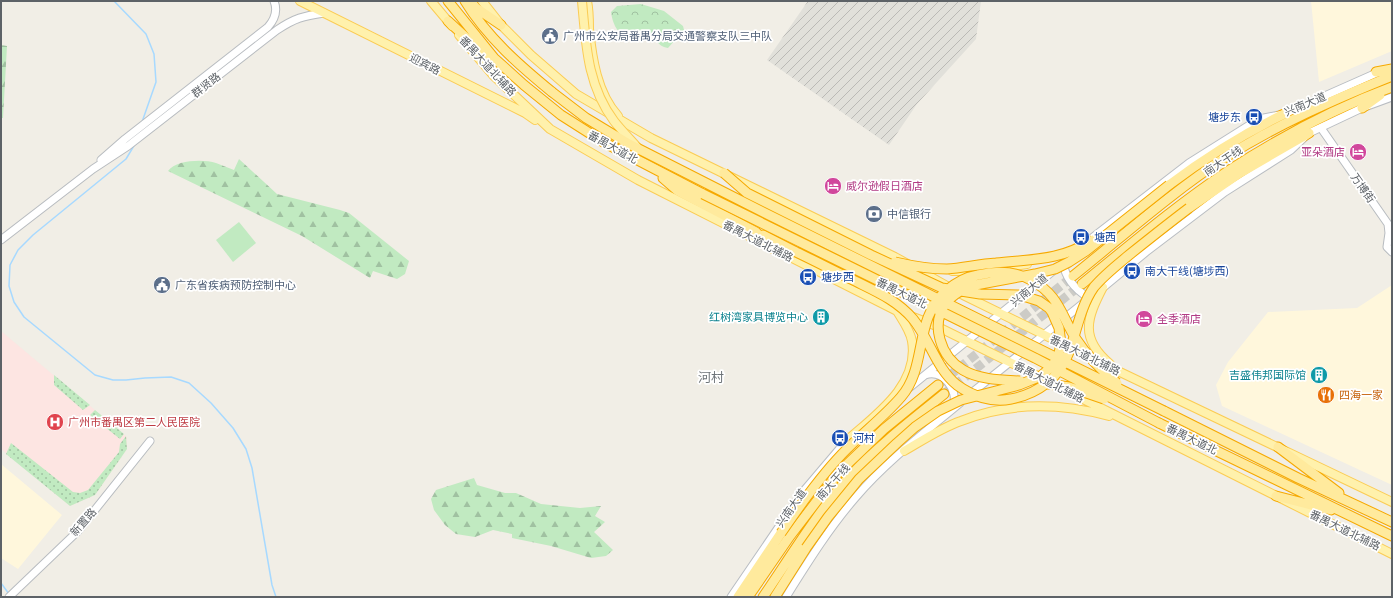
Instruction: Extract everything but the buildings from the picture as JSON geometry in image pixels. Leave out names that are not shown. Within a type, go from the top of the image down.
[{"type":"highway","name":"番禺大道北","points":[[448,1],[494,58],[561,115],[582,129],[650,167],[703,194],[1035,358],[1160,423],[1390,535]]},
{"type":"highway","name":"番禺大道北","points":[[465,1],[475,17],[505,51],[532,75],[586,118],[639,149],[1298,478],[1389,520]]},
{"type":"highway","points":[[470,1],[476,8],[501,25]]},
{"type":"highway","points":[[448,21],[497,65],[524,85]]},
{"type":"highway","points":[[1376,72],[1392,69]]},
{"type":"highway","name":"南大干线","points":[[1072,276],[1151,212],[1225,158],[1255,140],[1330,101],[1392,76]]},
{"type":"highway","points":[[1362,108],[1391,91]]},
{"type":"highway","name":"南大干线","points":[[1082,284],[1163,218],[1254,154],[1301,128],[1364,98],[1391,91]]},
{"type":"highway","points":[[1128,406],[1069,387],[1038,382],[996,380],[984,378],[965,371],[949,359],[940,340],[938,328],[943,308],[947,301],[961,290],[982,283],[1036,274],[1055,269],[1069,262],[1086,251],[1169,185],[1229,144],[1255,128],[1284,114]]},
{"type":"highway","points":[[650,167],[678,191],[756,232],[884,295],[901,306],[918,325],[941,367],[950,379],[973,395],[996,400],[1008,400],[1020,398],[1035,392],[1045,386],[1057,374],[1070,352],[1087,298],[1102,278],[1117,264],[1189,208],[1240,173],[1309,133]]},
{"type":"highway","points":[[724,173],[747,193],[871,255],[942,288],[974,294],[1020,295],[1039,301],[1049,308],[1056,319],[1061,334],[1060,348],[1053,365],[1041,376],[1019,385],[961,400],[938,411],[915,427],[897,443],[859,479],[828,517],[806,548],[775,597]]},
{"type":"highway","points":[[871,255],[901,264],[947,269],[1043,259],[1072,251],[1133,214]]},
{"type":"highway","points":[[756,232],[772,248]]},
{"type":"highway","points":[[738,597],[824,473],[902,396],[913,378],[924,326],[929,313],[935,302],[958,282],[986,273],[1003,272],[1021,275],[1039,285],[1057,303],[1075,338],[1091,360],[1131,394]]},
{"type":"highway","name":"南大干线","points":[[748,597],[790,536],[839,472],[884,429],[938,385]]},
{"type":"highway","name":"南大干线","points":[[763,597],[822,510],[851,475],[944,394]]},
{"type":"highway","points":[[1278,447],[1355,504]]},
{"type":"highway","points":[[1276,496],[1349,515]]},
{"type":"main road","name":"群贤路","points":[[1,240],[93,169],[126,142],[156,114],[268,27],[274,20],[276,14],[274,1]]},
{"type":"main road","name":"迎宾路","points":[[300,1],[525,113],[550,129]]},
{"type":"main road","name":"番禺大道北辅路","points":[[431,1],[493,75],[550,129],[638,180],[772,248],[897,311],[934,325],[1127,421]]},
{"type":"main road","points":[[482,1],[501,25],[531,55],[576,94],[651,138],[895,257],[941,270],[969,272],[999,269],[1025,264],[1059,254],[1087,242]]},
{"type":"main road","points":[[582,1],[588,60],[598,96],[614,121],[639,149]]},
{"type":"main road","points":[[587,1],[593,54],[599,82],[613,110],[622,121]]},
{"type":"main road","name":"群贤路","points":[[126,142],[152,127],[277,30],[296,18],[324,13]]},
{"type":"main road","name":"兴南大道","points":[[731,597],[802,493],[844,443],[923,376],[1087,242],[1189,163],[1259,119],[1284,114],[1392,66]]},
{"type":"main road","points":[[786,597],[836,522],[857,496],[904,451],[952,410],[1009,362],[1146,252],[1225,192],[1291,150],[1309,133],[1362,108]]},
{"type":"main road","name":"万博街","points":[[1321,128],[1388,224],[1389,232],[1387,246],[1392,252]]},
{"type":"main road","name":"番禺大道北铺路","points":[[895,257],[963,295],[1278,447]]},
{"type":"main road","points":[[1063,262],[1064,269],[1070,282],[1078,291],[1089,298]]},
{"type":"main road","points":[[1103,287],[1091,312],[1088,329],[1090,338],[1096,350],[1106,361],[1120,372]]},
{"type":"main road","points":[[844,443],[892,398],[908,375],[913,355],[912,340],[908,329],[897,311]]},
{"type":"main road","points":[[923,376],[934,373],[946,380],[955,396],[952,410]]},
{"type":"main road","points":[[904,451],[929,436],[961,421],[992,411],[1017,407],[1039,406],[1073,408],[1127,421],[1276,496]]},
{"type":"main road","name":"新置路","points":[[9,597],[78,531],[150,441]]},
{"type":"main road","points":[[1278,447],[1392,502]]},
{"type":"main road","name":"番禺大道北辅路","points":[[1276,496],[1392,554]]},
{"type":"shaded area","points":[[808,1],[981,1],[976,39],[917,104],[889,145],[767,60]]},
{"type":"shaded area","points":[[1311,1],[1392,1],[1392,51],[1319,82]]},
{"type":"shaded area","points":[[1392,285],[1392,485],[1222,406],[1216,385],[1228,362],[1268,312],[1357,308]]},
{"type":"shaded area","name":"广州市番禺区第二人民医院","points":[[1,331],[127,437],[127,449],[95,495],[70,506],[1,449]]},
{"type":"shaded area","points":[[1,464],[62,515],[18,569],[1,558]]},
{"type":"green space","points":[[641,4],[664,11],[683,26],[684,30],[668,48],[661,45],[651,35],[640,33],[626,35],[617,29],[611,12],[617,6]]},
{"type":"green space","points":[[1,45],[7,46],[3,118],[1,118]]},
{"type":"green space","points":[[239,159],[277,194],[349,213],[409,261],[405,274],[397,279],[373,271],[370,278],[302,236],[168,171],[172,167],[190,161],[216,163],[234,170]]},
{"type":"green space","points":[[239,222],[256,243],[233,262],[216,240]]},
{"type":"green space","points":[[54,375],[90,405],[83,410],[54,385]]},
{"type":"green space","points":[[95,410],[124,434],[120,439],[90,415]]},
{"type":"green space","points":[[126,436],[127,449],[95,495],[70,506],[6,454],[11,443],[73,492],[80,493],[88,490],[119,452],[120,444]]},
{"type":"green space","points":[[474,478],[477,485],[505,493],[516,493],[541,504],[580,508],[601,506],[595,516],[605,522],[594,532],[613,550],[606,556],[591,558],[551,546],[512,538],[512,534],[493,530],[475,537],[456,534],[445,525],[434,510],[431,499],[436,490]]},
{"type":"waterway","points":[[114,1],[146,34],[154,54],[156,82],[142,122]]},
{"type":"waterway","points":[[135,144],[126,159],[33,235],[18,250],[10,265],[9,286],[14,302],[24,317],[95,375],[113,380],[171,377],[189,383],[211,403],[233,428],[246,449],[252,468],[272,585],[276,597]]},
{"type":"waterway","points":[[1,583],[9,594]]},
{"type":"tunnel","points":[[938,385],[1073,276]]},
{"type":"tunnel","points":[[944,394],[1082,284]]},
{"type":"place","name":"广州市公安局番禺分局交通警察支队三中队","points":[[550,36]]},
{"type":"place","name":"塘步东","points":[[1254,117]]},
{"type":"place","name":"亚朵酒店","points":[[1358,152]]},
{"type":"place","name":"威尔逊假日酒店","points":[[833,186]]},
{"type":"place","name":"中信银行","points":[[874,214]]},
{"type":"place","name":"塘西","points":[[1081,237]]},
{"type":"place","name":"南大干线(塘埗西)","points":[[1132,271]]},
{"type":"place","name":"塘步西","points":[[808,277]]},
{"type":"place","name":"广东省疾病预防控制中心","points":[[162,285]]},
{"type":"place","name":"红树湾家具博览中心","points":[[821,317]]},
{"type":"place","name":"全季酒店","points":[[1144,319]]},
{"type":"place","name":"吉盛伟邦国际馆","points":[[1319,375]]},
{"type":"place","name":"四海一家","points":[[1326,395]]},
{"type":"place","name":"广州市番禺区第二人民医院","points":[[55,422]]},
{"type":"place","name":"河村","points":[[840,438]]},
{"type":"district","name":"河村","points":[[711,377]]}]
